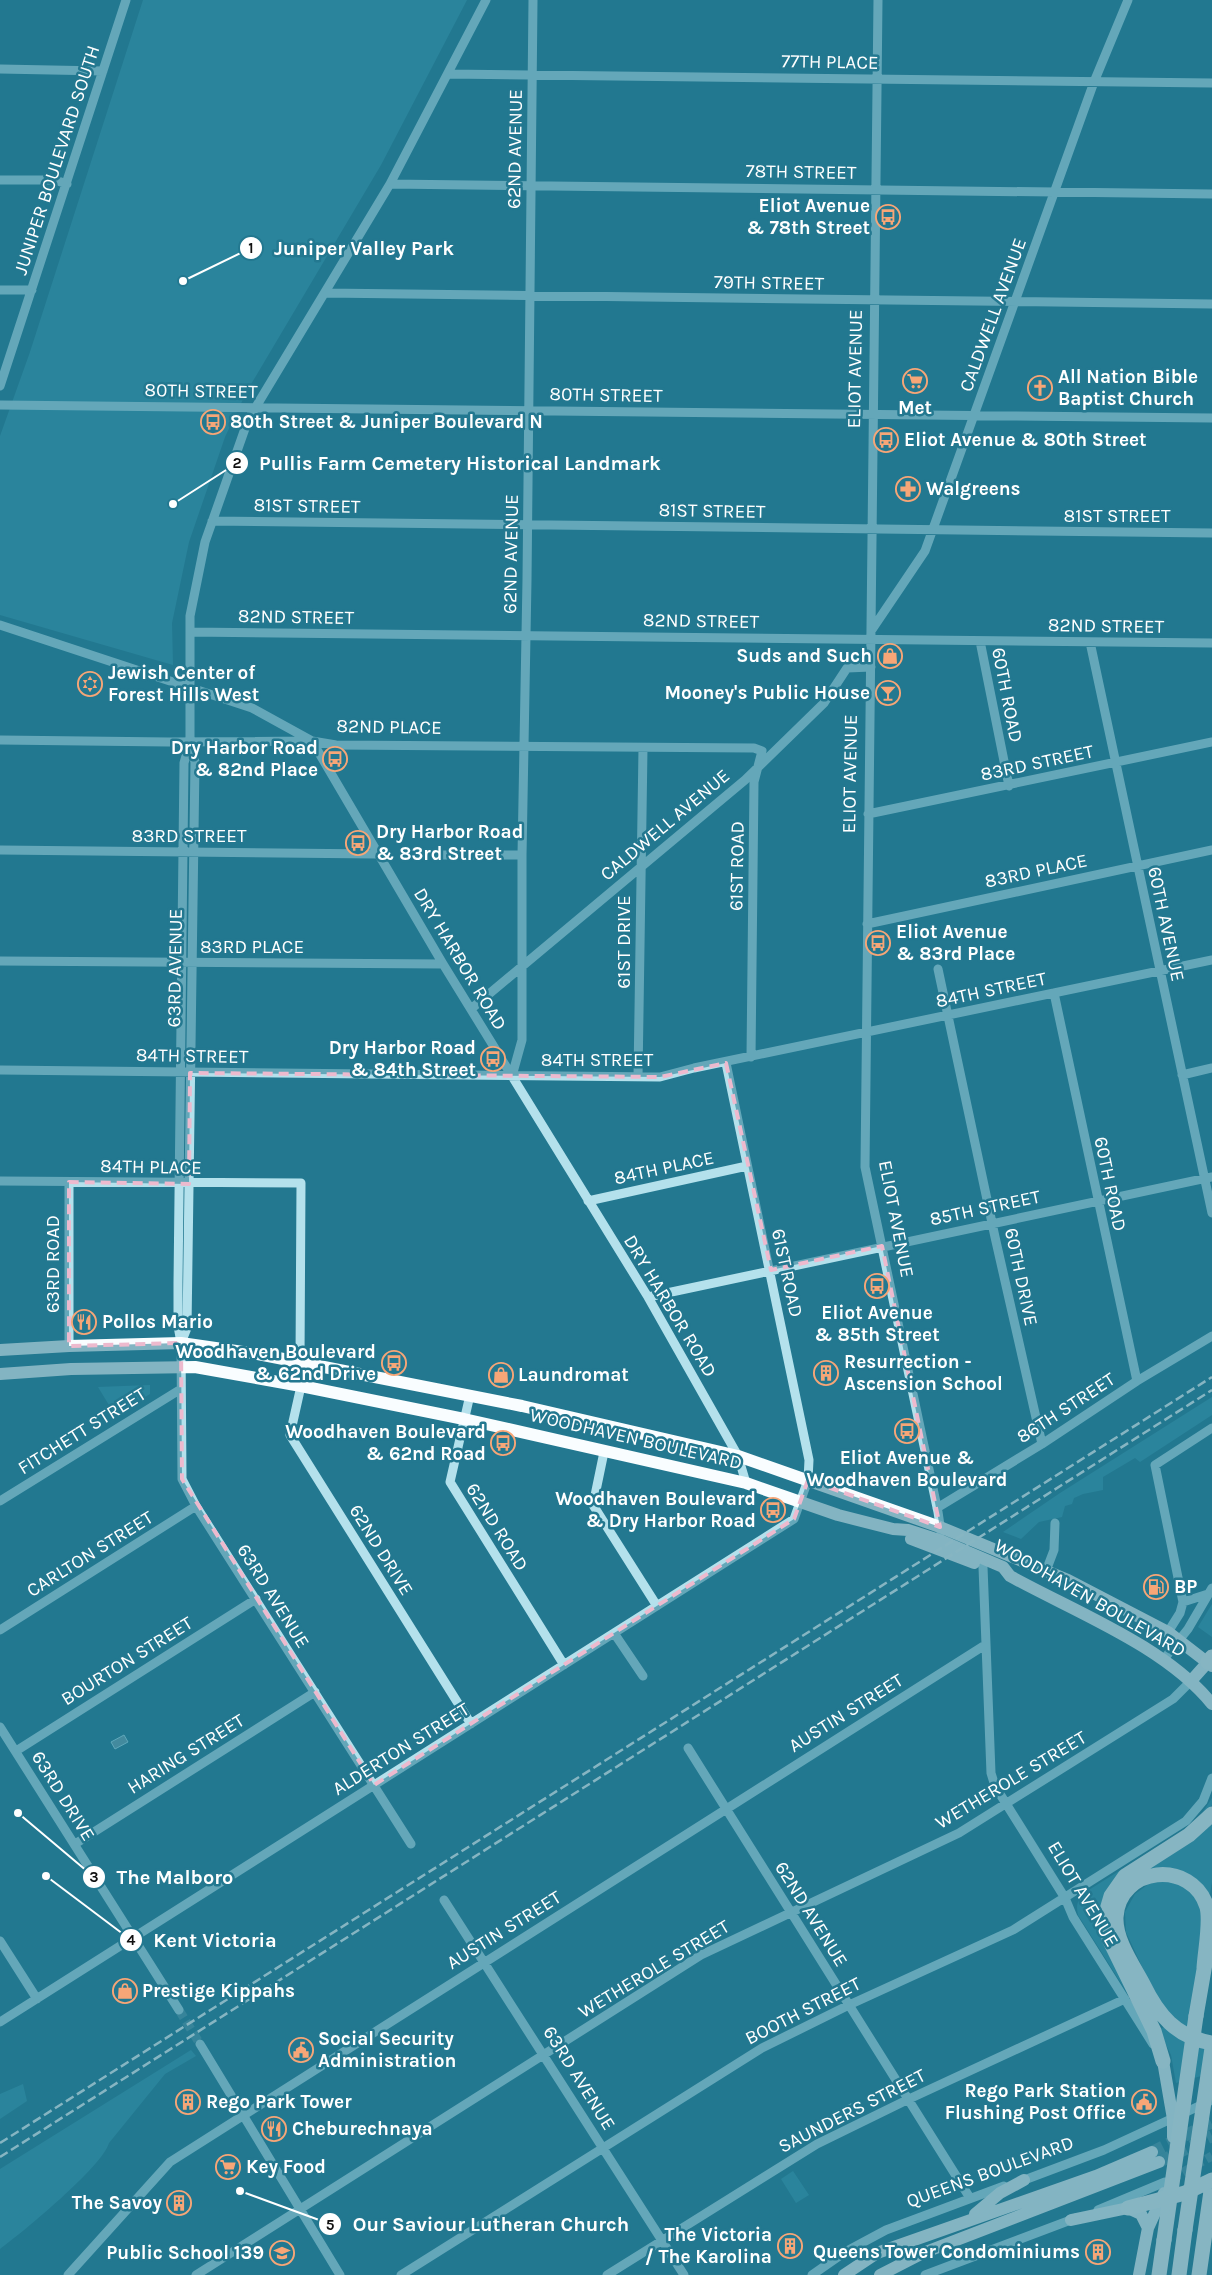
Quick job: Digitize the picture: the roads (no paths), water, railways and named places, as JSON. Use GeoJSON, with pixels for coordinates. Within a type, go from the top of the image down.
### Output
{"type":"FeatureCollection","features":[{"type":"Feature","properties":{"kind":"highway"},"geometry":{"type":"LineString","coordinates":[[1163,2061],[1154,2032],[1109,1940],[1106,1913],[1111,1896],[1125,1876],[1189,1835],[1212,1814]]}},
{"type":"Feature","properties":{"kind":"highway"},"geometry":{"type":"LineString","coordinates":[[1204,1968],[1208,1915],[1204,1901],[1195,1886],[1182,1878],[1167,1874],[1150,1875],[1134,1883],[1120,1902],[1116,1925],[1147,1994],[1163,2018],[1176,2029],[1190,2037],[1212,2043]]}},
{"type":"Feature","properties":{"kind":"highway"},"geometry":{"type":"LineString","coordinates":[[1158,2275],[1196,2016],[1212,1927]]}},
{"type":"Feature","properties":{"kind":"highway"},"geometry":{"type":"LineString","coordinates":[[1179,2275],[1212,2048]]}},
{"type":"Feature","properties":{"kind":"highway"},"geometry":{"type":"LineString","coordinates":[[1128,2208],[1185,2193],[1212,2182]]}},
{"type":"Feature","properties":{"kind":"highway"},"geometry":{"type":"LineString","coordinates":[[1199,2275],[1212,2182]]}},
{"type":"Feature","properties":{"kind":"main road","name":"WOODHAVEN BOULEVARD"},"geometry":{"type":"LineString","coordinates":[[0,1350],[181,1343],[300,1361],[470,1395],[738,1456],[804,1491],[838,1515],[893,1529],[908,1530],[942,1541],[1003,1567],[1010,1576],[1164,1659],[1191,1681],[1212,1704]]}},
{"type":"Feature","properties":{"kind":"main road","name":"WOODHAVEN BOULEVARD"},"geometry":{"type":"LineString","coordinates":[[0,1374],[71,1369],[195,1367],[464,1419],[746,1483],[804,1491],[940,1527],[1046,1571],[1092,1592],[1168,1632],[1211,1662]]}},
{"type":"Feature","properties":{"kind":"main road"},"geometry":{"type":"LineString","coordinates":[[893,1529],[905,1537],[1010,1576]]}},
{"type":"Feature","properties":{"kind":"main road"},"geometry":{"type":"LineString","coordinates":[[1191,1681],[1211,1662]]}},
{"type":"Feature","properties":{"kind":"main road","name":"ELIOT AVENUE"},"geometry":{"type":"LineString","coordinates":[[1139,2275],[1148,2228],[1161,2200],[1170,2170],[1173,2119],[1163,2061]]}},
{"type":"Feature","properties":{"kind":"main road","name":"QUEENS BOULEVARD"},"geometry":{"type":"LineString","coordinates":[[844,2275],[877,2253],[1096,2176],[1156,2157],[923,2253],[880,2275]]}},
{"type":"Feature","properties":{"kind":"main road"},"geometry":{"type":"LineString","coordinates":[[966,2221],[1000,2193],[1024,2180]]}},
{"type":"Feature","properties":{"kind":"main road"},"geometry":{"type":"LineString","coordinates":[[1071,2220],[1128,2208],[1141,2214],[1148,2228]]}},
{"type":"Feature","properties":{"kind":"street","name":"JUNIPER BOULEVARD SOUTH"},"geometry":{"type":"LineString","coordinates":[[0,386],[126,0]]}},
{"type":"Feature","properties":{"kind":"street","name":"63RD AVENUE"},"geometry":{"type":"LineString","coordinates":[[186,963],[194,852],[195,762],[190,742],[190,616],[205,542],[248,420],[257,408],[390,184],[486,0]]}},
{"type":"Feature","properties":{"kind":"street","name":"62ND AVENUE"},"geometry":{"type":"LineString","coordinates":[[512,1076],[522,1040],[522,856],[528,525],[533,0]]}},
{"type":"Feature","properties":{"kind":"street","name":"ELIOT AVENUE"},"geometry":{"type":"LineString","coordinates":[[878,0],[865,1166],[937,1508],[942,1541]]}},
{"type":"Feature","properties":{"kind":"street","name":"CALDWELL AVENUE"},"geometry":{"type":"LineString","coordinates":[[871,635],[925,551],[1094,82],[1128,0]]}},
{"type":"Feature","properties":{"kind":"street"},"geometry":{"type":"LineString","coordinates":[[0,69],[104,71]]}},
{"type":"Feature","properties":{"kind":"street","name":"77TH PLACE"},"geometry":{"type":"LineString","coordinates":[[448,74],[1212,83]]}},
{"type":"Feature","properties":{"kind":"street"},"geometry":{"type":"LineString","coordinates":[[0,180],[55,180],[67,184]]}},
{"type":"Feature","properties":{"kind":"street","name":"78TH STREET"},"geometry":{"type":"LineString","coordinates":[[390,184],[1212,194]]}},
{"type":"Feature","properties":{"kind":"street"},"geometry":{"type":"LineString","coordinates":[[0,290],[32,290]]}},
{"type":"Feature","properties":{"kind":"street","name":"79TH STREET"},"geometry":{"type":"LineString","coordinates":[[325,293],[1212,304]]}},
{"type":"Feature","properties":{"kind":"street","name":"80TH STREET"},"geometry":{"type":"LineString","coordinates":[[0,405],[1212,418]]}},
{"type":"Feature","properties":{"kind":"street","name":"81ST STREET"},"geometry":{"type":"LineString","coordinates":[[212,522],[1212,533]]}},
{"type":"Feature","properties":{"kind":"street"},"geometry":{"type":"LineString","coordinates":[[0,626],[190,686],[252,708],[312,741]]}},
{"type":"Feature","properties":{"kind":"street","name":"82ND STREET"},"geometry":{"type":"LineString","coordinates":[[190,632],[526,635],[871,635],[980,641],[1212,643]]}},
{"type":"Feature","properties":{"kind":"street","name":"60TH ROAD"},"geometry":{"type":"LineString","coordinates":[[980,641],[1009,786]]}},
{"type":"Feature","properties":{"kind":"street","name":"60TH AVENUE"},"geometry":{"type":"LineString","coordinates":[[1090,642],[1182,1075],[1208,1178],[1212,1213]]}},
{"type":"Feature","properties":{"kind":"street","name":"CALDWELL AVENUE"},"geometry":{"type":"LineString","coordinates":[[471,1009],[701,817],[758,766],[824,703],[847,668],[871,667]]}},
{"type":"Feature","properties":{"kind":"street","name":"82ND PLACE"},"geometry":{"type":"LineString","coordinates":[[0,740],[312,741],[336,745],[754,748],[762,751],[758,766]]}},
{"type":"Feature","properties":{"kind":"street","name":"DRY HARBOR ROAD"},"geometry":{"type":"LineString","coordinates":[[312,741],[443,964],[648,1297],[738,1456],[746,1483]]}},
{"type":"Feature","properties":{"kind":"street","name":"63RD AVENUE"},"geometry":{"type":"LineString","coordinates":[[190,742],[184,762],[183,852],[186,963],[184,1184],[186,1328],[181,1343],[180,1367],[182,1479],[196,1506],[411,1844]]}},
{"type":"Feature","properties":{"kind":"street","name":"83RD STREET"},"geometry":{"type":"LineString","coordinates":[[868,814],[1212,742]]}},
{"type":"Feature","properties":{"kind":"street","name":"61ST DRIVE"},"geometry":{"type":"LineString","coordinates":[[638,1077],[643,748]]}},
{"type":"Feature","properties":{"kind":"street","name":"61ST ROAD"},"geometry":{"type":"LineString","coordinates":[[751,1057],[754,782],[758,766]]}},
{"type":"Feature","properties":{"kind":"street","name":"83RD STREET"},"geometry":{"type":"LineString","coordinates":[[0,850],[377,854]]}},
{"type":"Feature","properties":{"kind":"street","name":"83RD PLACE"},"geometry":{"type":"LineString","coordinates":[[867,924],[1212,850]]}},
{"type":"Feature","properties":{"kind":"street"},"geometry":{"type":"LineString","coordinates":[[441,855],[522,856]]}},
{"type":"Feature","properties":{"kind":"street","name":"84TH STREET"},"geometry":{"type":"LineString","coordinates":[[0,1070],[660,1077],[694,1068],[726,1063],[1212,960]]}},
{"type":"Feature","properties":{"kind":"street","name":"83RD PLACE"},"geometry":{"type":"LineString","coordinates":[[0,961],[443,964]]}},
{"type":"Feature","properties":{"kind":"street","name":"60TH DRIVE"},"geometry":{"type":"LineString","coordinates":[[938,969],[1042,1444]]}},
{"type":"Feature","properties":{"kind":"street","name":"60TH ROAD"},"geometry":{"type":"LineString","coordinates":[[1054,993],[1137,1381]]}},
{"type":"Feature","properties":{"kind":"street","name":"61ST ROAD"},"geometry":{"type":"LineString","coordinates":[[726,1063],[771,1270],[809,1460],[804,1491]]}},
{"type":"Feature","properties":{"kind":"street"},"geometry":{"type":"LineString","coordinates":[[1182,1075],[1212,1068]]}},
{"type":"Feature","properties":{"kind":"street","name":"84TH PLACE"},"geometry":{"type":"LineString","coordinates":[[588,1201],[747,1166]]}},
{"type":"Feature","properties":{"kind":"street","name":"85TH STREET"},"geometry":{"type":"LineString","coordinates":[[648,1297],[993,1222],[1208,1178]]}},
{"type":"Feature","properties":{"kind":"street","name":"84TH PLACE"},"geometry":{"type":"LineString","coordinates":[[0,1181],[184,1184],[301,1183],[300,1361]]}},
{"type":"Feature","properties":{"kind":"street","name":"63RD ROAD"},"geometry":{"type":"LineString","coordinates":[[68,1346],[69,1182]]}},
{"type":"Feature","properties":{"kind":"street","name":"86TH STREET"},"geometry":{"type":"LineString","coordinates":[[937,1508],[1042,1444],[1137,1381],[1212,1336]]}},
{"type":"Feature","properties":{"kind":"street","name":"62ND DRIVE"},"geometry":{"type":"LineString","coordinates":[[301,1386],[290,1435],[471,1724]]}},
{"type":"Feature","properties":{"kind":"street","name":"FITCHETT STREET"},"geometry":{"type":"LineString","coordinates":[[0,1501],[181,1388]]}},
{"type":"Feature","properties":{"kind":"street","name":"62ND ROAD"},"geometry":{"type":"LineString","coordinates":[[470,1395],[450,1482],[564,1665]]}},
{"type":"Feature","properties":{"kind":"street"},"geometry":{"type":"LineString","coordinates":[[1168,1632],[1180,1613],[1183,1602],[1155,1465],[1212,1428]]}},
{"type":"Feature","properties":{"kind":"street"},"geometry":{"type":"LineString","coordinates":[[604,1452],[593,1505],[656,1606]]}},
{"type":"Feature","properties":{"kind":"street","name":"ALDERTON STREET"},"geometry":{"type":"LineString","coordinates":[[0,2022],[794,1519],[804,1491]]}},
{"type":"Feature","properties":{"kind":"street","name":"CARLTON STREET"},"geometry":{"type":"LineString","coordinates":[[0,1630],[196,1506]]}},
{"type":"Feature","properties":{"kind":"street"},"geometry":{"type":"LineString","coordinates":[[1046,1571],[1054,1550],[1055,1523]]}},
{"type":"Feature","properties":{"kind":"street","name":"ELIOT AVENUE"},"geometry":{"type":"LineString","coordinates":[[983,1567],[992,1773],[995,1786],[1065,1898],[1073,1917],[1163,2061]]}},
{"type":"Feature","properties":{"kind":"street"},"geometry":{"type":"LineString","coordinates":[[1183,1602],[1210,1591]]}},
{"type":"Feature","properties":{"kind":"street"},"geometry":{"type":"LineString","coordinates":[[1164,1659],[1179,1640],[1210,1591]]}},
{"type":"Feature","properties":{"kind":"street","name":"BOURTON STREET"},"geometry":{"type":"LineString","coordinates":[[16,1751],[256,1599]]}},
{"type":"Feature","properties":{"kind":"street"},"geometry":{"type":"LineString","coordinates":[[614,1633],[643,1676]]}},
{"type":"Feature","properties":{"kind":"street","name":"AUSTIN STREET"},"geometry":{"type":"LineString","coordinates":[[68,2275],[170,2162],[985,1645]]}},
{"type":"Feature","properties":{"kind":"street","name":"WETHEROLE STREET"},"geometry":{"type":"LineString","coordinates":[[196,2275],[701,1955],[790,1911],[959,1834],[1173,1699],[1191,1681]]}},
{"type":"Feature","properties":{"kind":"street","name":"HARING STREET"},"geometry":{"type":"LineString","coordinates":[[75,1844],[314,1692]]}},
{"type":"Feature","properties":{"kind":"street","name":"63RD DRIVE"},"geometry":{"type":"LineString","coordinates":[[0,1726],[179,2010]]}},
{"type":"Feature","properties":{"kind":"street","name":"62ND AVENUE"},"geometry":{"type":"LineString","coordinates":[[688,1748],[970,2198]]}},
{"type":"Feature","properties":{"kind":"street","name":"BOOTH STREET"},"geometry":{"type":"LineString","coordinates":[[401,2275],[762,2048],[849,2005],[1013,1930],[1186,1821],[1203,1801],[1212,1778]]}},
{"type":"Feature","properties":{"kind":"street","name":"63RD AVENUE"},"geometry":{"type":"LineString","coordinates":[[444,1900],[485,1961],[684,2275]]}},
{"type":"Feature","properties":{"kind":"street"},"geometry":{"type":"LineString","coordinates":[[0,1941],[37,1999]]}},
{"type":"Feature","properties":{"kind":"street","name":"SAUNDERS STREET"},"geometry":{"type":"LineString","coordinates":[[607,2275],[817,2144],[909,2099],[1125,1999]]}},
{"type":"Feature","properties":{"kind":"street"},"geometry":{"type":"LineString","coordinates":[[200,2044],[340,2275]]}},
{"type":"Feature","properties":{"kind":"street","name":"QUEENS BOULEVARD"},"geometry":{"type":"LineString","coordinates":[[812,2275],[845,2252],[886,2230],[970,2198],[1078,2161],[1212,2100]]}},
{"type":"Feature","properties":{"kind":"street"},"geometry":{"type":"LineString","coordinates":[[930,2274],[1165,2182]]}},
{"type":"Feature","properties":{"kind":"tunnel"},"geometry":{"type":"LineString","coordinates":[[179,2010],[200,2044]]}},
{"type":"Feature","properties":{"kind":"tunnel"},"geometry":{"type":"LineString","coordinates":[[1152,2152],[1212,2122]]}},
{"type":"Feature","properties":{"kind":"tunnel"},"geometry":{"type":"LineString","coordinates":[[1159,2162],[1212,2136]]}},
{"type":"Feature","properties":{"kind":"tunnel"},"geometry":{"type":"LineString","coordinates":[[1171,2179],[1212,2156]]}},
{"type":"Feature","properties":{"kind":"railway"},"geometry":{"type":"LineString","coordinates":[[0,2143],[1212,1377]]}},
{"type":"Feature","properties":{"kind":"railway"},"geometry":{"type":"LineString","coordinates":[[0,2157],[1212,1390]]}},
{"type":"Feature","properties":{"kind":"place","name":"Eliot Avenue & 78th Street"},"geometry":{"type":"Point","coordinates":[888,217]}},
{"type":"Feature","properties":{"kind":"place","name":"Juniper Valley Park"},"geometry":{"type":"Point","coordinates":[183,281]}},
{"type":"Feature","properties":{"kind":"place","name":"Met"},"geometry":{"type":"Point","coordinates":[915,381]}},
{"type":"Feature","properties":{"kind":"place","name":"All Nation Bible Baptist Church"},"geometry":{"type":"Point","coordinates":[1040,388]}},
{"type":"Feature","properties":{"kind":"place","name":"80th Street & Juniper Boulevard N"},"geometry":{"type":"Point","coordinates":[213,422]}},
{"type":"Feature","properties":{"kind":"place","name":"Eliot Avenue & 80th Street"},"geometry":{"type":"Point","coordinates":[886,440]}},
{"type":"Feature","properties":{"kind":"place","name":"Walgreens"},"geometry":{"type":"Point","coordinates":[908,489]}},
{"type":"Feature","properties":{"kind":"place","name":"Pullis Farm Cemetery Historical Landmark"},"geometry":{"type":"Point","coordinates":[173,504]}},
{"type":"Feature","properties":{"kind":"place","name":"Suds and Such"},"geometry":{"type":"Point","coordinates":[890,656]}},
{"type":"Feature","properties":{"kind":"place","name":"Jewish Center of Forest Hills West"},"geometry":{"type":"Point","coordinates":[90,684]}},
{"type":"Feature","properties":{"kind":"place","name":"Mooney's Public House"},"geometry":{"type":"Point","coordinates":[888,693]}},
{"type":"Feature","properties":{"kind":"place","name":"Dry Harbor Road & 82nd Place"},"geometry":{"type":"Point","coordinates":[335,759]}},
{"type":"Feature","properties":{"kind":"place","name":"Dry Harbor Road & 83rd Street"},"geometry":{"type":"Point","coordinates":[358,843]}},
{"type":"Feature","properties":{"kind":"place","name":"Eliot Avenue & 83rd Place"},"geometry":{"type":"Point","coordinates":[878,943]}},
{"type":"Feature","properties":{"kind":"place","name":"Dry Harbor Road & 84th Street"},"geometry":{"type":"Point","coordinates":[493,1059]}},
{"type":"Feature","properties":{"kind":"place","name":"Eliot Avenue & 85th Street"},"geometry":{"type":"Point","coordinates":[877,1286]}},
{"type":"Feature","properties":{"kind":"place","name":"Pollos Mario"},"geometry":{"type":"Point","coordinates":[84,1322]}},
{"type":"Feature","properties":{"kind":"place","name":"Woodhaven Boulevard & 62nd Drive"},"geometry":{"type":"Point","coordinates":[394,1363]}},
{"type":"Feature","properties":{"kind":"place","name":"Resurrection - Ascension School"},"geometry":{"type":"Point","coordinates":[826,1373]}},
{"type":"Feature","properties":{"kind":"place","name":"Laundromat"},"geometry":{"type":"Point","coordinates":[501,1375]}},
{"type":"Feature","properties":{"kind":"place","name":"Eliot Avenue & Woodhaven Boulevard"},"geometry":{"type":"Point","coordinates":[907,1431]}},
{"type":"Feature","properties":{"kind":"place","name":"Woodhaven Boulevard & 62nd Road"},"geometry":{"type":"Point","coordinates":[503,1443]}},
{"type":"Feature","properties":{"kind":"place","name":"Woodhaven Boulevard & Dry Harbor Road"},"geometry":{"type":"Point","coordinates":[773,1510]}},
{"type":"Feature","properties":{"kind":"place","name":"BP"},"geometry":{"type":"Point","coordinates":[1156,1587]}},
{"type":"Feature","properties":{"kind":"place","name":"The Malboro"},"geometry":{"type":"Point","coordinates":[18,1813]}},
{"type":"Feature","properties":{"kind":"place","name":"Kent Victoria"},"geometry":{"type":"Point","coordinates":[46,1876]}},
{"type":"Feature","properties":{"kind":"place","name":"Prestige Kippahs"},"geometry":{"type":"Point","coordinates":[125,1991]}},
{"type":"Feature","properties":{"kind":"place","name":"Social Security Administration"},"geometry":{"type":"Point","coordinates":[301,2050]}},
{"type":"Feature","properties":{"kind":"place","name":"Rego Park Tower"},"geometry":{"type":"Point","coordinates":[188,2102]}},
{"type":"Feature","properties":{"kind":"place","name":"Rego Park Station Flushing Post Office"},"geometry":{"type":"Point","coordinates":[1144,2102]}},
{"type":"Feature","properties":{"kind":"place","name":"Cheburechnaya"},"geometry":{"type":"Point","coordinates":[274,2129]}},
{"type":"Feature","properties":{"kind":"place","name":"Key Food"},"geometry":{"type":"Point","coordinates":[228,2167]}},
{"type":"Feature","properties":{"kind":"place","name":"Our Saviour Lutheran Church"},"geometry":{"type":"Point","coordinates":[240,2191]}},
{"type":"Feature","properties":{"kind":"place","name":"The Savoy"},"geometry":{"type":"Point","coordinates":[179,2203]}},
{"type":"Feature","properties":{"kind":"place","name":"The Victoria / The Karolina"},"geometry":{"type":"Point","coordinates":[790,2246]}},
{"type":"Feature","properties":{"kind":"place","name":"Queens Tower Condominiums"},"geometry":{"type":"Point","coordinates":[1098,2252]}},
{"type":"Feature","properties":{"kind":"place","name":"Public School 139"},"geometry":{"type":"Point","coordinates":[282,2253]}}]}
